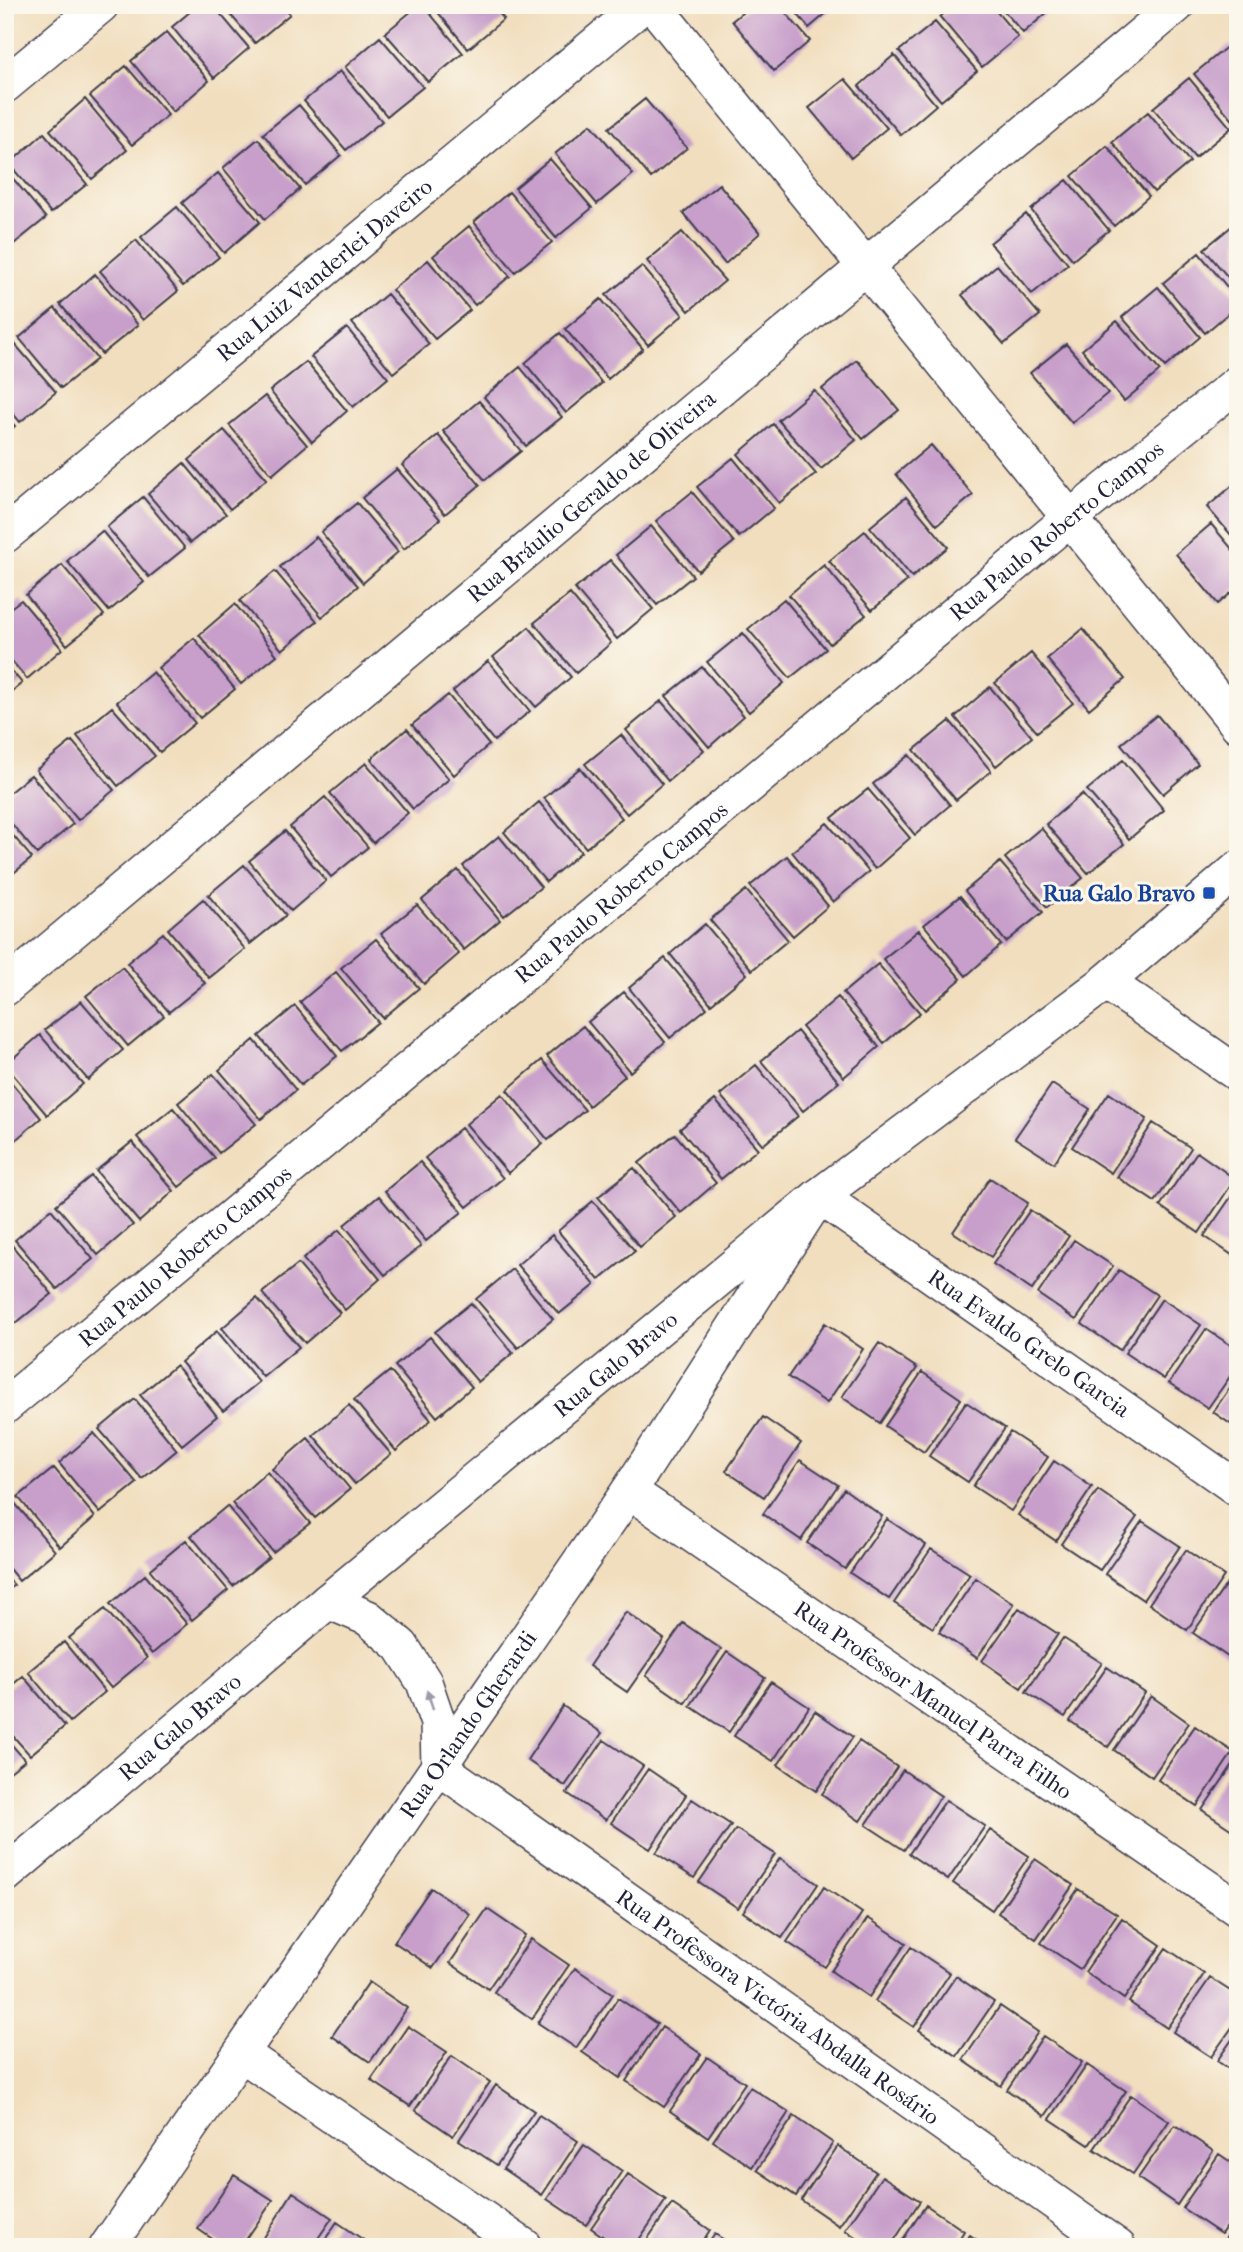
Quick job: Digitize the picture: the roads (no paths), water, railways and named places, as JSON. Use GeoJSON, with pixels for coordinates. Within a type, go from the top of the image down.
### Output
{"type":"FeatureCollection","features":[{"type":"Feature","properties":{"kind":"street"},"geometry":{"type":"LineString","coordinates":[[5,85],[101,5]]}},
{"type":"Feature","properties":{"kind":"street","name":"Rua Luiz Vanderlei Daveiro"},"geometry":{"type":"LineString","coordinates":[[5,536],[643,5]]}},
{"type":"Feature","properties":{"kind":"street"},"geometry":{"type":"LineString","coordinates":[[653,5],[1238,725]]}},
{"type":"Feature","properties":{"kind":"street","name":"Rua Bráulio Geraldo de Oliveira"},"geometry":{"type":"LineString","coordinates":[[5,988],[1177,5]]}},
{"type":"Feature","properties":{"kind":"street","name":"Rua Paulo Roberto Campos"},"geometry":{"type":"LineString","coordinates":[[5,1406],[1070,518],[1238,383]]}},
{"type":"Feature","properties":{"kind":"street","name":"Rua Galo Bravo"},"geometry":{"type":"LineString","coordinates":[[5,1875],[328,1601],[819,1196],[1106,982],[1238,869]]}},
{"type":"Feature","properties":{"kind":"street"},"geometry":{"type":"LineString","coordinates":[[1106,982],[1238,1074]]}},
{"type":"Feature","properties":{"kind":"street","name":"Rua Evaldo Grelo Garcia"},"geometry":{"type":"LineString","coordinates":[[819,1196],[1238,1489]]}},
{"type":"Feature","properties":{"kind":"street","name":"Rua Orlando Gherardi"},"geometry":{"type":"LineString","coordinates":[[107,2247],[629,1491],[819,1196]]}},
{"type":"Feature","properties":{"kind":"street","name":"Rua Professor Manuel Parra Filho"},"geometry":{"type":"LineString","coordinates":[[629,1491],[1238,1909]]}},
{"type":"Feature","properties":{"kind":"street"},"geometry":{"type":"LineString","coordinates":[[328,1601],[368,1618],[401,1646],[425,1682],[438,1723],[439,1767]]}},
{"type":"Feature","properties":{"kind":"street","name":"Rua Professora Victória Abdalla Rosário"},"geometry":{"type":"LineString","coordinates":[[439,1767],[1118,2247]]}},
{"type":"Feature","properties":{"kind":"street"},"geometry":{"type":"LineString","coordinates":[[242,2054],[525,2247]]}},
{"type":"Feature","properties":{"kind":"place","name":"Rua Galo Bravo"},"geometry":{"type":"Point","coordinates":[1209,893]}}]}
